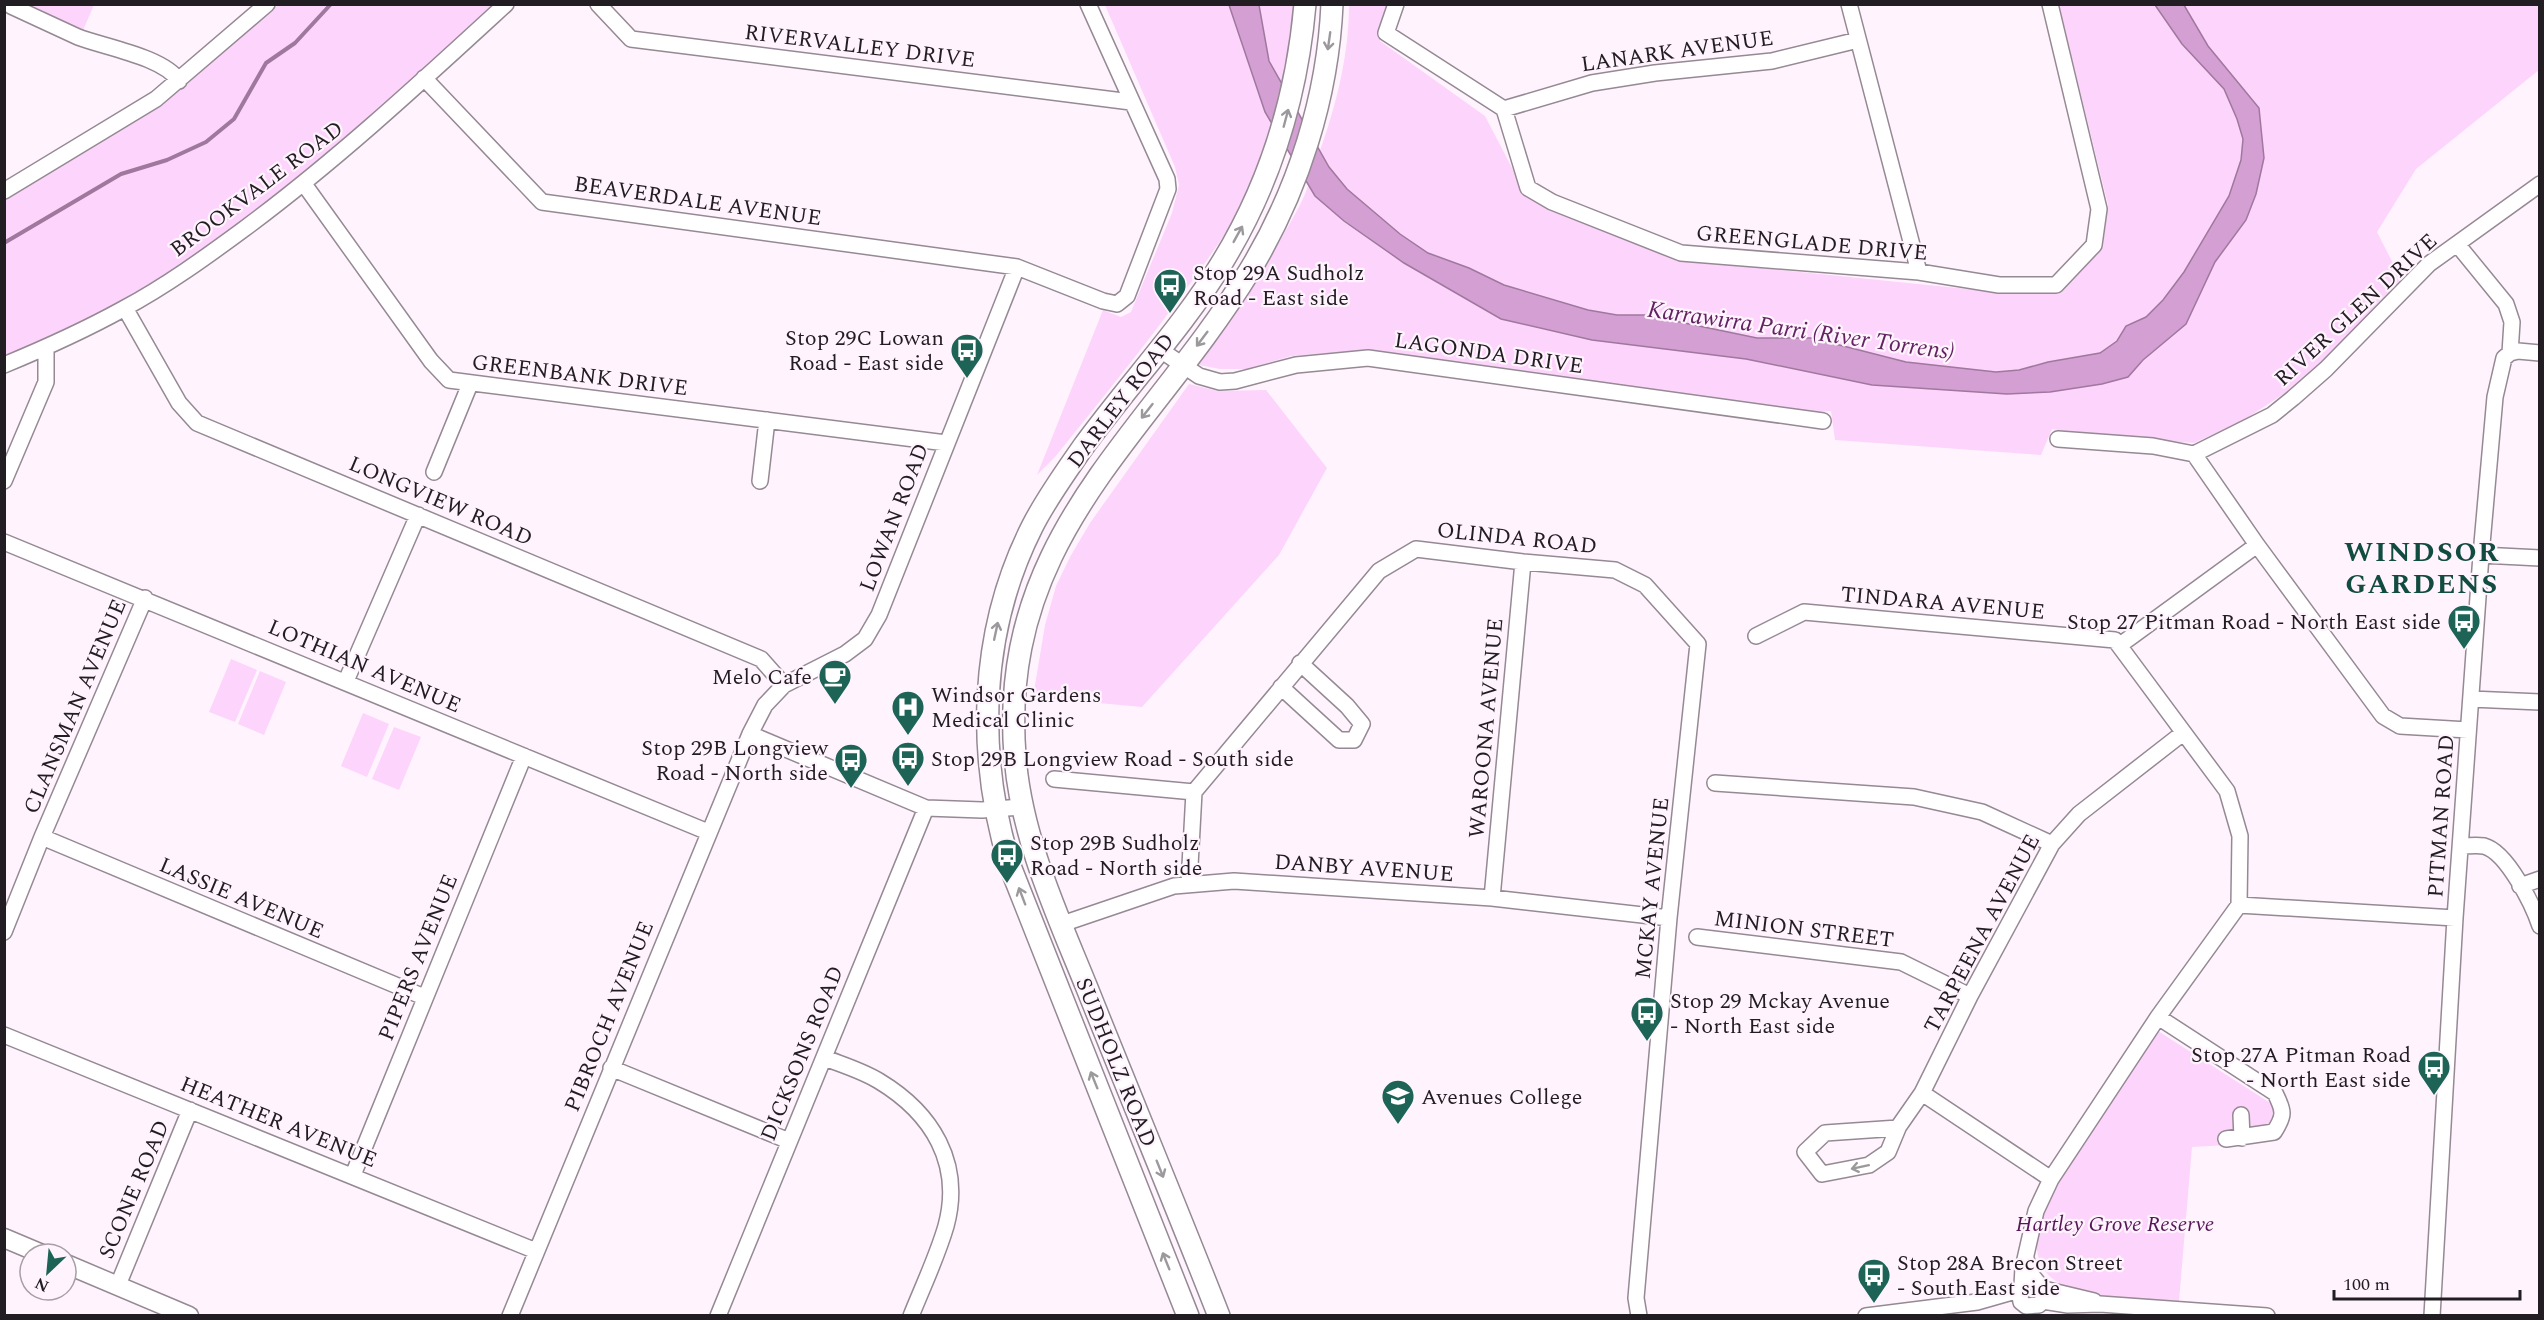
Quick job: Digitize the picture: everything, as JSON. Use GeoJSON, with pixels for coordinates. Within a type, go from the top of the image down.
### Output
{"type":"FeatureCollection","features":[{"type":"Feature","properties":{"kind":"main road","name":"DARLEY ROAD"},"geometry":{"type":"LineString","coordinates":[[995,809],[988,760],[988,689],[994,643],[1012,575],[1030,532],[1048,499],[1084,446],[1159,349],[1222,262],[1245,222],[1267,174],[1285,120],[1300,47],[1305,4]]}},
{"type":"Feature","properties":{"kind":"main road","name":"DARLEY ROAD"},"geometry":{"type":"LineString","coordinates":[[1022,807],[1015,756],[1014,691],[1020,648],[1034,597],[1054,548],[1081,502],[1222,313],[1248,273],[1287,196],[1302,160],[1324,77],[1332,4]]}},
{"type":"Feature","properties":{"kind":"main road","name":"SUDHOLZ ROAD"},"geometry":{"type":"LineString","coordinates":[[1022,807],[1037,857],[1062,924],[1219,1316]]}},
{"type":"Feature","properties":{"kind":"main road","name":"SUDHOLZ ROAD"},"geometry":{"type":"LineString","coordinates":[[995,809],[1010,866],[1188,1316]]}},
{"type":"Feature","properties":{"kind":"main road"},"geometry":{"type":"LineString","coordinates":[[1034,927],[1062,924]]}},
{"type":"Feature","properties":{"kind":"main road"},"geometry":{"type":"LineString","coordinates":[[1146,1212],[1174,1203]]}},
{"type":"Feature","properties":{"kind":"street"},"geometry":{"type":"LineString","coordinates":[[4,191],[129,118],[179,81],[267,4]]}},
{"type":"Feature","properties":{"kind":"street","name":"BROOKVALE ROAD"},"geometry":{"type":"LineString","coordinates":[[4,365],[46,348],[125,308],[204,259],[304,184],[364,134],[506,4]]}},
{"type":"Feature","properties":{"kind":"street","name":"RIVERVALLEY DRIVE"},"geometry":{"type":"LineString","coordinates":[[598,4],[631,39],[1131,102]]}},
{"type":"Feature","properties":{"kind":"street"},"geometry":{"type":"LineString","coordinates":[[1088,4],[1131,102]]}},
{"type":"Feature","properties":{"kind":"street"},"geometry":{"type":"LineString","coordinates":[[1396,4],[1386,33],[1504,109]]}},
{"type":"Feature","properties":{"kind":"street"},"geometry":{"type":"LineString","coordinates":[[1849,4],[1919,272]]}},
{"type":"Feature","properties":{"kind":"street","name":"GREENGLADE DRIVE"},"geometry":{"type":"LineString","coordinates":[[1504,109],[1528,188],[1552,202],[1681,253],[1919,272],[1999,285],[2056,285],[2094,245],[2099,209],[2050,4]]}},
{"type":"Feature","properties":{"kind":"street"},"geometry":{"type":"LineString","coordinates":[[9,8],[80,37],[156,63],[176,76],[179,81]]}},
{"type":"Feature","properties":{"kind":"street","name":"LANARK AVENUE"},"geometry":{"type":"LineString","coordinates":[[1504,109],[1592,82],[1772,61],[1858,40]]}},
{"type":"Feature","properties":{"kind":"street","name":"BEAVERDALE AVENUE"},"geometry":{"type":"LineString","coordinates":[[424,78],[542,202],[1017,267],[1103,302],[1117,304],[1127,296],[1168,189],[1167,178],[1131,102]]}},
{"type":"Feature","properties":{"kind":"street","name":"GREENBANK DRIVE"},"geometry":{"type":"LineString","coordinates":[[304,184],[431,361],[449,380],[946,443]]}},
{"type":"Feature","properties":{"kind":"street","name":"RIVER GLEN DRIVE"},"geometry":{"type":"LineString","coordinates":[[2194,454],[2272,415],[2294,398],[2326,369],[2429,264],[2540,184]]}},
{"type":"Feature","properties":{"kind":"street","name":"PITMAN ROAD"},"geometry":{"type":"LineString","coordinates":[[2432,1316],[2455,918],[2481,555],[2495,397],[2502,364],[2510,353],[2512,322],[2506,304],[2457,244]]}},
{"type":"Feature","properties":{"kind":"street","name":"LOWAN ROAD"},"geometry":{"type":"LineString","coordinates":[[750,734],[765,705],[784,685],[845,654],[866,639],[879,615],[1017,267]]}},
{"type":"Feature","properties":{"kind":"street","name":"LONGVIEW ROAD"},"geometry":{"type":"LineString","coordinates":[[125,308],[179,403],[197,423],[761,659],[784,685]]}},
{"type":"Feature","properties":{"kind":"street"},"geometry":{"type":"LineString","coordinates":[[4,481],[46,382],[46,348]]}},
{"type":"Feature","properties":{"kind":"street","name":"LAGONDA DRIVE"},"geometry":{"type":"LineString","coordinates":[[1159,349],[1209,380],[1235,381],[1296,365],[1368,358],[1824,421]]}},
{"type":"Feature","properties":{"kind":"street"},"geometry":{"type":"LineString","coordinates":[[2510,353],[2525,350],[2540,353]]}},
{"type":"Feature","properties":{"kind":"street"},"geometry":{"type":"LineString","coordinates":[[434,472],[470,384]]}},
{"type":"Feature","properties":{"kind":"street"},"geometry":{"type":"LineString","coordinates":[[759,481],[767,420]]}},
{"type":"Feature","properties":{"kind":"street"},"geometry":{"type":"LineString","coordinates":[[2058,439],[2153,446],[2194,454],[2257,546],[2383,716],[2400,726],[2469,730]]}},
{"type":"Feature","properties":{"kind":"street"},"geometry":{"type":"LineString","coordinates":[[346,681],[418,515]]}},
{"type":"Feature","properties":{"kind":"street","name":"LOTHIAN AVENUE"},"geometry":{"type":"LineString","coordinates":[[4,542],[145,598],[708,832]]}},
{"type":"Feature","properties":{"kind":"street"},"geometry":{"type":"LineString","coordinates":[[2031,1291],[2026,1258],[2037,1211],[2051,1179],[2158,1017],[2239,905],[2240,836],[2233,808],[2219,778],[2183,733],[2120,645],[2257,546]]}},
{"type":"Feature","properties":{"kind":"street","name":"OLINDA ROAD"},"geometry":{"type":"LineString","coordinates":[[1194,792],[1379,571],[1416,549],[1522,562],[1615,570],[1645,585],[1698,644]]}},
{"type":"Feature","properties":{"kind":"street"},"geometry":{"type":"LineString","coordinates":[[2481,555],[2540,558]]}},
{"type":"Feature","properties":{"kind":"street","name":"WAROONA AVENUE"},"geometry":{"type":"LineString","coordinates":[[1492,898],[1522,562]]}},
{"type":"Feature","properties":{"kind":"street","name":"CLANSMAN AVENUE"},"geometry":{"type":"LineString","coordinates":[[4,932],[42,837],[145,598]]}},
{"type":"Feature","properties":{"kind":"street","name":"TINDARA AVENUE"},"geometry":{"type":"LineString","coordinates":[[1756,636],[1804,612],[2115,640],[2120,645]]}},
{"type":"Feature","properties":{"kind":"street","name":"MCKAY AVENUE"},"geometry":{"type":"LineString","coordinates":[[1639,1316],[1636,1298],[1669,918],[1698,644]]}},
{"type":"Feature","properties":{"kind":"street"},"geometry":{"type":"LineString","coordinates":[[1281,687],[1339,740],[1354,740],[1362,724],[1347,706],[1300,663]]}},
{"type":"Feature","properties":{"kind":"street"},"geometry":{"type":"LineString","coordinates":[[2471,699],[2540,702]]}},
{"type":"Feature","properties":{"kind":"street","name":"TARPEENA AVENUE"},"geometry":{"type":"LineString","coordinates":[[1898,1128],[1824,1133],[1805,1152],[1822,1174],[1869,1166],[1888,1152],[1898,1128],[1922,1093],[1970,996],[2052,844],[2079,814],[2183,733]]}},
{"type":"Feature","properties":{"kind":"street"},"geometry":{"type":"LineString","coordinates":[[750,734],[926,808],[1022,807]]}},
{"type":"Feature","properties":{"kind":"street","name":"PIBROCH AVENUE"},"geometry":{"type":"LineString","coordinates":[[510,1316],[750,734]]}},
{"type":"Feature","properties":{"kind":"street","name":"PIPERS AVENUE"},"geometry":{"type":"LineString","coordinates":[[353,1175],[524,756]]}},
{"type":"Feature","properties":{"kind":"street"},"geometry":{"type":"LineString","coordinates":[[1054,779],[1194,792],[1189,884]]}},
{"type":"Feature","properties":{"kind":"street"},"geometry":{"type":"LineString","coordinates":[[1715,783],[1914,797],[1982,812],[2052,844]]}},
{"type":"Feature","properties":{"kind":"street","name":"DICKSONS ROAD"},"geometry":{"type":"LineString","coordinates":[[718,1316],[926,808]]}},
{"type":"Feature","properties":{"kind":"street","name":"LASSIE AVENUE"},"geometry":{"type":"LineString","coordinates":[[42,837],[424,997]]}},
{"type":"Feature","properties":{"kind":"street"},"geometry":{"type":"LineString","coordinates":[[2461,846],[2485,846],[2505,863],[2529,897],[2540,926]]}},
{"type":"Feature","properties":{"kind":"street"},"geometry":{"type":"LineString","coordinates":[[2520,886],[2540,879]]}},
{"type":"Feature","properties":{"kind":"street","name":"DANBY AVENUE"},"geometry":{"type":"LineString","coordinates":[[1062,924],[1152,892],[1189,884],[1234,881],[1492,898],[1669,918]]}},
{"type":"Feature","properties":{"kind":"street"},"geometry":{"type":"LineString","coordinates":[[2239,905],[2455,918]]}},
{"type":"Feature","properties":{"kind":"street","name":"MINION STREET"},"geometry":{"type":"LineString","coordinates":[[1697,937],[1901,962],[1970,996]]}},
{"type":"Feature","properties":{"kind":"street"},"geometry":{"type":"LineString","coordinates":[[2158,1017],[2276,1093],[2283,1118],[2274,1132],[2234,1138],[2241,1115]]}},
{"type":"Feature","properties":{"kind":"street","name":"HEATHER AVENUE"},"geometry":{"type":"LineString","coordinates":[[4,1035],[536,1251]]}},
{"type":"Feature","properties":{"kind":"street"},"geometry":{"type":"LineString","coordinates":[[825,1058],[878,1080],[910,1102],[934,1131],[948,1161],[951,1197],[946,1225],[911,1316]]}},
{"type":"Feature","properties":{"kind":"street"},"geometry":{"type":"LineString","coordinates":[[611,1068],[789,1141]]}},
{"type":"Feature","properties":{"kind":"street"},"geometry":{"type":"LineString","coordinates":[[1922,1093],[2051,1179]]}},
{"type":"Feature","properties":{"kind":"street","name":"SCONE ROAD"},"geometry":{"type":"LineString","coordinates":[[118,1285],[190,1110]]}},
{"type":"Feature","properties":{"kind":"street"},"geometry":{"type":"LineString","coordinates":[[4,1238],[18,1244]]}},
{"type":"Feature","properties":{"kind":"street"},"geometry":{"type":"LineString","coordinates":[[78,1269],[189,1316]]}},
{"type":"Feature","properties":{"kind":"street"},"geometry":{"type":"LineString","coordinates":[[1866,1316],[1977,1302],[2031,1291],[2079,1306],[2100,1304],[2165,1312],[2267,1316]]}},
{"type":"Feature","properties":{"kind":"green space"},"geometry":{"type":"Polygon","coordinates":[[[11,4],[94,5],[80,37],[11,4]]]}},
{"type":"Feature","properties":{"kind":"green space"},"geometry":{"type":"Polygon","coordinates":[[[278,5],[505,5],[204,259],[46,348],[5,363],[5,198],[162,103],[278,5]]]}},
{"type":"Feature","properties":{"kind":"green space"},"geometry":{"type":"Polygon","coordinates":[[[1105,5],[1295,5],[1289,59],[1277,112],[1260,163],[1232,223],[1139,352],[1055,457],[1037,475],[1103,310],[1121,317],[1131,312],[1172,213],[1179,185],[1175,167],[1105,5]]]}},
{"type":"Feature","properties":{"kind":"green space"},"geometry":{"type":"Polygon","coordinates":[[[1349,5],[1387,5],[1380,41],[1485,116],[1524,191],[1682,260],[1997,292],[2060,293],[2103,247],[2108,205],[2059,5],[2539,5],[2539,70],[2416,169],[2377,232],[2401,279],[2303,381],[2244,420],[2194,443],[2099,436],[2052,429],[2041,455],[1835,440],[1831,411],[1806,413],[1512,369],[1355,351],[1291,356],[1247,369],[1220,369],[1199,365],[1252,286],[1305,194],[1339,86],[1346,46],[1349,5]]]}},
{"type":"Feature","properties":{"kind":"green space"},"geometry":{"type":"Polygon","coordinates":[[[1189,384],[1218,391],[1266,390],[1327,468],[1279,555],[1142,707],[1033,697],[1045,625],[1056,586],[1070,557],[1090,523],[1189,384]]]}},
{"type":"Feature","properties":{"kind":"green space"},"geometry":{"type":"Polygon","coordinates":[[[231,659],[257,670],[235,722],[209,712],[231,659]]]}},
{"type":"Feature","properties":{"kind":"green space"},"geometry":{"type":"Polygon","coordinates":[[[260,671],[286,682],[264,735],[238,724],[260,671]]]}},
{"type":"Feature","properties":{"kind":"green space"},"geometry":{"type":"Polygon","coordinates":[[[363,713],[389,724],[367,777],[341,766],[363,713]]]}},
{"type":"Feature","properties":{"kind":"green space"},"geometry":{"type":"Polygon","coordinates":[[[394,727],[421,737],[399,790],[372,779],[394,727]]]}},
{"type":"Feature","properties":{"kind":"green space","name":"Hartley Grove Reserve"},"geometry":{"type":"Polygon","coordinates":[[[2158,1031],[2275,1106],[2270,1123],[2245,1144],[2192,1147],[2179,1301],[2118,1297],[2073,1289],[2051,1277],[2039,1259],[2037,1238],[2041,1215],[2052,1190],[2158,1031]]]}},
{"type":"Feature","properties":{"kind":"shaded area"},"geometry":{"type":"Polygon","coordinates":[[[1229,5],[1259,5],[1269,61],[1329,167],[1347,189],[1400,234],[1428,253],[1469,268],[1504,285],[1588,310],[1617,315],[1646,315],[1757,338],[1812,338],[1906,362],[1996,372],[2019,370],[2048,362],[2100,353],[2117,341],[2126,326],[2146,317],[2163,300],[2184,272],[2229,196],[2241,160],[2243,139],[2224,89],[2182,44],[2155,5],[2184,5],[2208,46],[2259,108],[2264,158],[2256,194],[2246,220],[2215,262],[2186,324],[2143,360],[2128,377],[2102,384],[2050,392],[2007,394],[1872,385],[1746,359],[1592,340],[1501,319],[1404,263],[1344,221],[1315,196],[1265,112],[1229,5]]]}},
{"type":"Feature","properties":{"kind":"waterway"},"geometry":{"type":"LineString","coordinates":[[4,243],[121,174],[167,160],[206,142],[234,119],[266,63],[295,43],[331,4]]}},
{"type":"Feature","properties":{"kind":"place","name":"Stop 29A Sudholz Road - East side"},"geometry":{"type":"Point","coordinates":[1170,314]}},
{"type":"Feature","properties":{"kind":"place","name":"Stop 29C Lowan Road - East side"},"geometry":{"type":"Point","coordinates":[967,379]}},
{"type":"Feature","properties":{"kind":"place","name":"Stop 27 Pitman Road - North East side"},"geometry":{"type":"Point","coordinates":[2464,650]}},
{"type":"Feature","properties":{"kind":"place","name":"Melo Cafe"},"geometry":{"type":"Point","coordinates":[835,705]}},
{"type":"Feature","properties":{"kind":"place","name":"Windsor Gardens Medical Clinic"},"geometry":{"type":"Point","coordinates":[908,736]}},
{"type":"Feature","properties":{"kind":"place","name":"Stop 29B Longview Road - South side"},"geometry":{"type":"Point","coordinates":[908,787]}},
{"type":"Feature","properties":{"kind":"place","name":"Stop 29B Longview Road - North side"},"geometry":{"type":"Point","coordinates":[851,789]}},
{"type":"Feature","properties":{"kind":"place","name":"Stop 29B Sudholz Road - North side"},"geometry":{"type":"Point","coordinates":[1007,884]}},
{"type":"Feature","properties":{"kind":"place","name":"Stop 29 Mckay Avenue - North East side"},"geometry":{"type":"Point","coordinates":[1647,1042]}},
{"type":"Feature","properties":{"kind":"place","name":"Stop 27A Pitman Road - North East side"},"geometry":{"type":"Point","coordinates":[2434,1096]}},
{"type":"Feature","properties":{"kind":"place","name":"Avenues College"},"geometry":{"type":"Point","coordinates":[1398,1125]}},
{"type":"Feature","properties":{"kind":"place","name":"Stop 28A Brecon Street - South East side"},"geometry":{"type":"Point","coordinates":[1874,1304]}},
{"type":"Feature","properties":{"kind":"district","name":"WINDSOR GARDENS"},"geometry":{"type":"Point","coordinates":[2422,567]}},
{"type":"Feature","properties":{"kind":"water label","name":"Karrawirra Parri (River Torrens)"},"geometry":{"type":"Point","coordinates":[1801,330]}}]}
